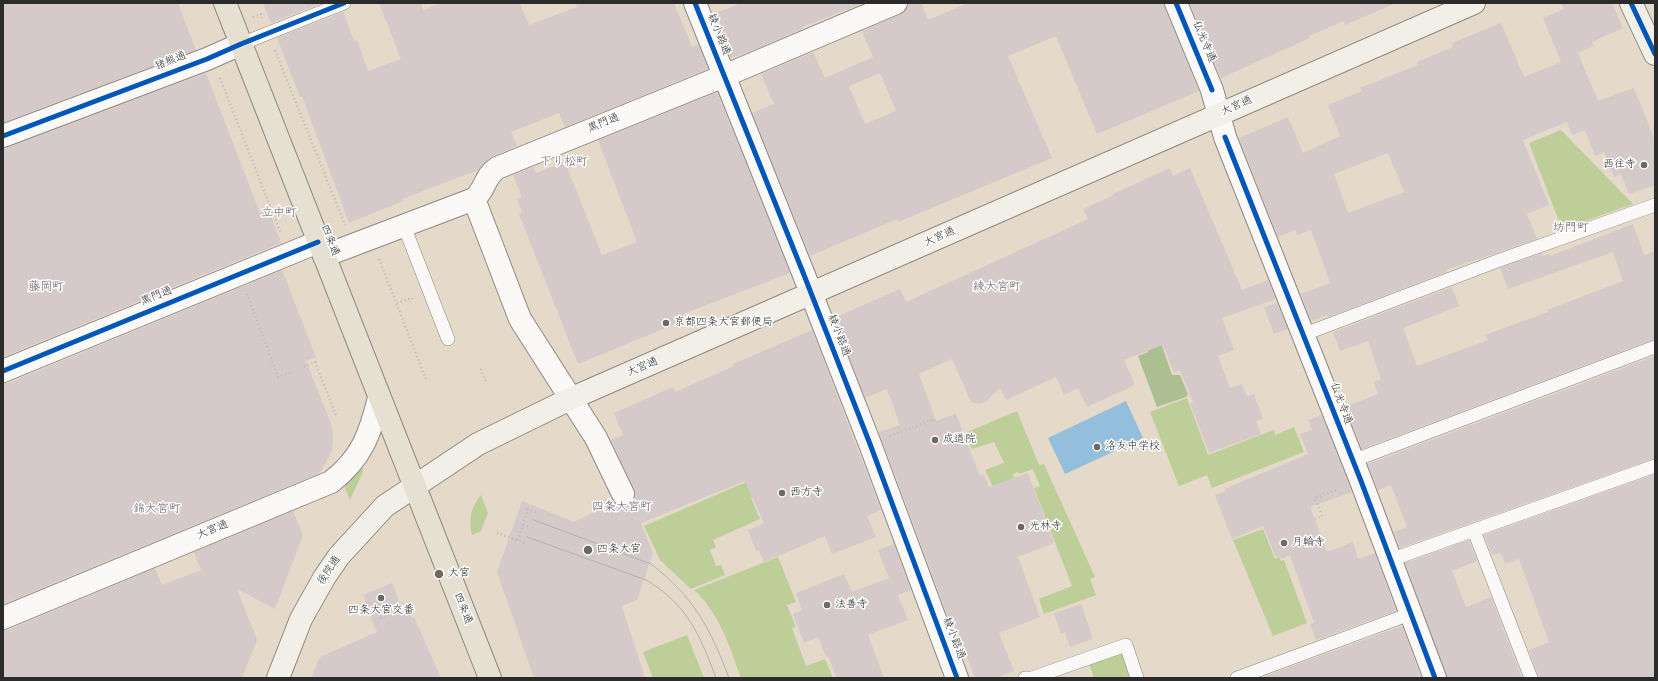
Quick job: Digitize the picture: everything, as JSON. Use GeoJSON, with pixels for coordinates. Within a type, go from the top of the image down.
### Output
{"type":"FeatureCollection","features":[{"type":"Feature","properties":{"kind":"main road","name":"四条通"},"geometry":{"type":"LineString","coordinates":[[225,3],[490,678]]}},
{"type":"Feature","properties":{"kind":"street","name":"綾小路通"},"geometry":{"type":"LineString","coordinates":[[695,3],[812,294],[870,444],[957,678]]}},
{"type":"Feature","properties":{"kind":"street","name":"黒門通"},"geometry":{"type":"LineString","coordinates":[[3,371],[321,249],[371,238],[474,199],[483,190],[490,173],[497,168],[724,76],[896,3]]}},
{"type":"Feature","properties":{"kind":"street","name":"仏光寺通"},"geometry":{"type":"LineString","coordinates":[[1176,3],[1212,90],[1225,137],[1435,678]]}},
{"type":"Feature","properties":{"kind":"street","name":"大宮通"},"geometry":{"type":"LineString","coordinates":[[414,487],[478,444],[570,399],[1474,3]]}},
{"type":"Feature","properties":{"kind":"street"},"geometry":{"type":"LineString","coordinates":[[1631,3],[1655,54]]}},
{"type":"Feature","properties":{"kind":"street","name":"猪熊通"},"geometry":{"type":"LineString","coordinates":[[3,136],[207,59],[241,44]]}},
{"type":"Feature","properties":{"kind":"street"},"geometry":{"type":"LineString","coordinates":[[474,199],[520,319],[596,438],[623,494]]}},
{"type":"Feature","properties":{"kind":"street","name":"大宮通"},"geometry":{"type":"LineString","coordinates":[[3,618],[331,482],[354,461],[365,444],[379,398]]}},
{"type":"Feature","properties":{"kind":"street","name":"後院通"},"geometry":{"type":"LineString","coordinates":[[278,678],[301,620],[324,578],[339,556],[385,506],[414,487]]}},
{"type":"Feature","properties":{"kind":"lane","name":"猪熊通"},"geometry":{"type":"LineString","coordinates":[[241,44],[344,3]]}},
{"type":"Feature","properties":{"kind":"lane"},"geometry":{"type":"LineString","coordinates":[[1302,335],[1500,260],[1655,205]]}},
{"type":"Feature","properties":{"kind":"lane"},"geometry":{"type":"LineString","coordinates":[[404,226],[448,339]]}},
{"type":"Feature","properties":{"kind":"lane"},"geometry":{"type":"LineString","coordinates":[[1352,461],[1655,347]]}},
{"type":"Feature","properties":{"kind":"lane"},"geometry":{"type":"LineString","coordinates":[[1390,560],[1655,466]]}},
{"type":"Feature","properties":{"kind":"lane"},"geometry":{"type":"LineString","coordinates":[[1474,531],[1531,678]]}},
{"type":"Feature","properties":{"kind":"lane"},"geometry":{"type":"LineString","coordinates":[[1237,678],[1410,614]]}},
{"type":"Feature","properties":{"kind":"lane"},"geometry":{"type":"LineString","coordinates":[[1025,678],[1032,678],[1126,645],[1138,678]]}},
{"type":"Feature","properties":{"kind":"path"},"geometry":{"type":"LineString","coordinates":[[275,50],[344,223]]}},
{"type":"Feature","properties":{"kind":"path"},"geometry":{"type":"LineString","coordinates":[[218,71],[283,238]]}},
{"type":"Feature","properties":{"kind":"path"},"geometry":{"type":"LineString","coordinates":[[371,238],[426,379]]}},
{"type":"Feature","properties":{"kind":"path"},"geometry":{"type":"LineString","coordinates":[[244,287],[278,377],[291,372]]}},
{"type":"Feature","properties":{"kind":"path"},"geometry":{"type":"LineString","coordinates":[[397,303],[412,298],[415,305]]}},
{"type":"Feature","properties":{"kind":"path"},"geometry":{"type":"LineString","coordinates":[[304,367],[315,362],[336,415]]}},
{"type":"Feature","properties":{"kind":"path"},"geometry":{"type":"LineString","coordinates":[[481,370],[486,382]]}},
{"type":"Feature","properties":{"kind":"path"},"geometry":{"type":"LineString","coordinates":[[888,437],[934,419],[935,422]]}},
{"type":"Feature","properties":{"kind":"path"},"geometry":{"type":"LineString","coordinates":[[1315,519],[1322,516],[1315,498],[1338,489]]}},
{"type":"Feature","properties":{"kind":"path"},"geometry":{"type":"LineString","coordinates":[[518,540],[528,509],[536,512]]}},
{"type":"Feature","properties":{"kind":"path"},"geometry":{"type":"LineString","coordinates":[[523,525],[530,527]]}},
{"type":"Feature","properties":{"kind":"path"},"geometry":{"type":"LineString","coordinates":[[497,533],[525,543]]}},
{"type":"Feature","properties":{"kind":"path"},"geometry":{"type":"LineString","coordinates":[[381,618],[407,608]]}},
{"type":"Feature","properties":{"kind":"green space"},"geometry":{"type":"Polygon","coordinates":[[[1561,130],[1633,204],[1562,229],[1529,143],[1561,130]]]}},
{"type":"Feature","properties":{"kind":"green space"},"geometry":{"type":"Polygon","coordinates":[[[1158,334],[1172,375],[1180,375],[1188,394],[1186,397],[1157,407],[1138,356],[1148,352],[1144,339],[1158,334]]]}},
{"type":"Feature","properties":{"kind":"green space"},"geometry":{"type":"Polygon","coordinates":[[[1187,398],[1208,455],[1274,430],[1275,435],[1294,427],[1304,452],[1212,488],[1207,475],[1179,486],[1150,412],[1187,398]]]}},
{"type":"Feature","properties":{"kind":"green space"},"geometry":{"type":"Polygon","coordinates":[[[1017,411],[1039,465],[1044,464],[1095,577],[1090,579],[1096,595],[1044,614],[1039,599],[1072,586],[1034,488],[1040,486],[1033,469],[1019,474],[1018,472],[1013,474],[1015,480],[993,487],[985,470],[1004,463],[994,442],[972,449],[965,433],[1017,411]]]}},
{"type":"Feature","properties":{"kind":"green space"},"geometry":{"type":"Polygon","coordinates":[[[361,467],[363,472],[350,500],[344,485],[361,467]]]}},
{"type":"Feature","properties":{"kind":"green space"},"geometry":{"type":"Polygon","coordinates":[[[751,480],[758,495],[751,498],[760,519],[713,540],[716,547],[710,550],[716,566],[721,565],[725,575],[691,589],[660,560],[644,526],[751,480]]]}},
{"type":"Feature","properties":{"kind":"green space"},"geometry":{"type":"Polygon","coordinates":[[[481,495],[488,513],[481,531],[472,535],[470,524],[471,514],[481,495]]]}},
{"type":"Feature","properties":{"kind":"green space"},"geometry":{"type":"Polygon","coordinates":[[[1263,529],[1275,559],[1279,557],[1281,561],[1284,560],[1307,623],[1273,636],[1233,540],[1263,529]]]}},
{"type":"Feature","properties":{"kind":"green space"},"geometry":{"type":"Polygon","coordinates":[[[778,557],[796,602],[787,605],[796,627],[792,628],[806,666],[825,659],[833,678],[741,678],[723,631],[711,609],[694,590],[778,557]]]}},
{"type":"Feature","properties":{"kind":"green space"},"geometry":{"type":"Polygon","coordinates":[[[687,635],[704,678],[653,678],[643,652],[687,635]]]}},
{"type":"Feature","properties":{"kind":"green space"},"geometry":{"type":"Polygon","coordinates":[[[1123,649],[1133,678],[1094,678],[1088,661],[1123,649]]]}},
{"type":"Feature","properties":{"kind":"water"},"geometry":{"type":"Polygon","coordinates":[[[1126,401],[1143,438],[1065,474],[1048,438],[1126,401]]]}},
{"type":"Feature","properties":{"kind":"building"},"geometry":{"type":"Polygon","coordinates":[[[3,3],[178,3],[196,50],[3,123],[3,3]]]}},
{"type":"Feature","properties":{"kind":"building"},"geometry":{"type":"Polygon","coordinates":[[[263,3],[322,3],[271,23],[263,3]]]}},
{"type":"Feature","properties":{"kind":"building"},"geometry":{"type":"Polygon","coordinates":[[[379,3],[421,3],[423,10],[441,3],[520,3],[529,25],[577,7],[575,3],[674,3],[692,47],[698,44],[708,69],[565,127],[559,113],[511,132],[517,146],[489,158],[478,170],[402,199],[403,201],[349,223],[302,96],[300,97],[277,38],[343,12],[354,41],[357,40],[368,71],[401,59],[379,3]]]}},
{"type":"Feature","properties":{"kind":"building"},"geometry":{"type":"Polygon","coordinates":[[[741,3],[864,3],[802,27],[803,29],[731,58],[721,35],[723,35],[723,31],[716,13],[741,3]]]}},
{"type":"Feature","properties":{"kind":"building"},"geometry":{"type":"Polygon","coordinates":[[[908,3],[921,3],[928,20],[968,3],[1164,3],[1199,91],[1097,134],[1056,36],[1008,56],[1052,158],[898,222],[897,219],[810,256],[752,113],[774,104],[761,74],[813,52],[825,78],[873,57],[862,31],[901,14],[906,10],[908,3]],[[880,73],[849,86],[865,124],[896,111],[880,73]]]}},
{"type":"Feature","properties":{"kind":"building"},"geometry":{"type":"Polygon","coordinates":[[[1190,3],[1396,3],[1345,25],[1344,21],[1309,36],[1310,38],[1221,78],[1190,3]]]}},
{"type":"Feature","properties":{"kind":"building"},"geometry":{"type":"Polygon","coordinates":[[[1561,3],[1612,3],[1623,28],[1592,42],[1594,46],[1578,53],[1598,101],[1634,88],[1655,141],[1655,185],[1629,194],[1621,174],[1614,177],[1604,152],[1595,156],[1585,130],[1572,135],[1567,122],[1523,140],[1549,205],[1527,214],[1537,239],[1446,270],[1447,272],[1328,317],[1327,315],[1311,321],[1301,294],[1330,283],[1311,230],[1297,235],[1295,230],[1278,237],[1239,138],[1288,117],[1303,153],[1340,136],[1328,105],[1362,91],[1360,88],[1418,65],[1417,62],[1453,47],[1452,43],[1501,23],[1524,77],[1561,62],[1543,18],[1564,9],[1561,3]],[[1388,153],[1334,174],[1348,213],[1404,192],[1388,153]]]}},
{"type":"Feature","properties":{"kind":"building"},"geometry":{"type":"Polygon","coordinates":[[[206,73],[260,213],[269,210],[281,243],[3,357],[3,148],[206,73]]]}},
{"type":"Feature","properties":{"kind":"building"},"geometry":{"type":"Polygon","coordinates":[[[717,92],[790,273],[683,314],[685,320],[578,364],[519,214],[522,213],[517,199],[522,197],[513,175],[533,167],[536,173],[565,162],[602,255],[637,242],[598,140],[717,92]]]}},
{"type":"Feature","properties":{"kind":"building"},"geometry":{"type":"Polygon","coordinates":[[[1170,168],[1173,176],[1190,168],[1242,290],[1268,280],[1276,299],[1222,318],[1234,350],[1218,356],[1230,388],[1242,384],[1247,396],[1254,394],[1263,419],[1256,421],[1261,434],[1209,453],[1190,403],[1193,402],[1180,370],[1174,373],[1163,345],[1124,360],[1135,385],[1087,407],[1078,388],[1064,395],[1056,377],[1006,400],[1000,388],[985,402],[979,404],[971,402],[952,359],[919,374],[936,421],[956,414],[980,476],[984,474],[989,487],[1028,473],[1054,543],[1018,557],[1040,617],[999,633],[1014,671],[996,678],[975,678],[958,631],[954,633],[879,432],[900,425],[887,389],[865,398],[834,318],[900,289],[906,302],[1088,219],[1083,209],[1170,168]]]}},
{"type":"Feature","properties":{"kind":"building"},"geometry":{"type":"Polygon","coordinates":[[[1633,224],[1644,255],[1655,251],[1655,339],[1362,449],[1345,407],[1378,394],[1374,382],[1381,379],[1368,341],[1340,351],[1333,332],[1452,287],[1459,306],[1403,328],[1417,366],[1488,340],[1485,335],[1548,312],[1547,310],[1623,281],[1613,252],[1508,289],[1500,268],[1542,253],[1543,256],[1549,254],[1550,256],[1633,224]]]}},
{"type":"Feature","properties":{"kind":"building"},"geometry":{"type":"Polygon","coordinates":[[[282,270],[316,357],[306,361],[332,426],[332,451],[318,474],[3,604],[3,383],[8,383],[282,270]]]}},
{"type":"Feature","properties":{"kind":"building"},"geometry":{"type":"Polygon","coordinates":[[[1277,303],[1288,329],[1274,334],[1264,307],[1277,303]]]}},
{"type":"Feature","properties":{"kind":"building"},"geometry":{"type":"Polygon","coordinates":[[[812,330],[881,510],[867,516],[876,537],[832,554],[825,536],[764,562],[759,550],[756,551],[748,530],[764,523],[745,481],[641,523],[653,553],[637,600],[622,606],[645,678],[534,678],[497,572],[522,501],[574,522],[614,502],[622,506],[629,505],[634,501],[635,495],[634,489],[611,440],[623,435],[614,413],[673,387],[675,392],[734,366],[733,364],[812,330]]]}},
{"type":"Feature","properties":{"kind":"building"},"geometry":{"type":"Polygon","coordinates":[[[1655,356],[1655,458],[1400,548],[1394,532],[1407,527],[1391,485],[1378,490],[1368,464],[1655,356]]]}},
{"type":"Feature","properties":{"kind":"building"},"geometry":{"type":"Polygon","coordinates":[[[1322,415],[1352,492],[1310,507],[1327,552],[1353,542],[1358,559],[1375,553],[1396,611],[1316,640],[1310,624],[1314,623],[1290,555],[1281,559],[1280,556],[1276,557],[1263,526],[1232,539],[1215,495],[1226,491],[1224,489],[1308,454],[1300,434],[1312,430],[1308,420],[1322,415]]]}},
{"type":"Feature","properties":{"kind":"building"},"geometry":{"type":"Polygon","coordinates":[[[1655,474],[1655,678],[1539,678],[1529,650],[1549,642],[1519,559],[1505,564],[1501,553],[1492,555],[1484,535],[1655,474]]]}},
{"type":"Feature","properties":{"kind":"building"},"geometry":{"type":"Polygon","coordinates":[[[293,511],[303,535],[275,609],[237,589],[257,640],[242,678],[3,678],[3,630],[8,630],[155,568],[162,585],[201,570],[194,552],[293,511]]]}},
{"type":"Feature","properties":{"kind":"building"},"geometry":{"type":"Polygon","coordinates":[[[1469,540],[1477,561],[1452,571],[1466,607],[1491,597],[1522,678],[1447,678],[1405,563],[1469,540]]]}},
{"type":"Feature","properties":{"kind":"building"},"geometry":{"type":"Polygon","coordinates":[[[894,544],[911,590],[898,595],[908,620],[868,635],[884,678],[837,678],[818,637],[804,643],[793,614],[802,610],[796,593],[844,574],[852,592],[889,578],[878,550],[894,544]]]}},
{"type":"Feature","properties":{"kind":"building"},"geometry":{"type":"Polygon","coordinates":[[[392,583],[400,604],[404,602],[412,618],[414,617],[441,678],[311,678],[320,657],[377,632],[370,617],[372,617],[363,595],[392,583]]]}},
{"type":"Feature","properties":{"kind":"building"},"geometry":{"type":"Polygon","coordinates":[[[1081,604],[1093,639],[1070,647],[1065,632],[1061,634],[1054,613],[1081,604]]]}},
{"type":"Feature","properties":{"kind":"building"},"geometry":{"type":"Polygon","coordinates":[[[1402,626],[1421,677],[1262,678],[1262,677],[1402,626]]]}},
{"type":"Feature","properties":{"kind":"tram line"},"geometry":{"type":"LineString","coordinates":[[534,520],[651,564],[666,576],[690,601],[699,615],[715,644],[729,678]]}},
{"type":"Feature","properties":{"kind":"tram line"},"geometry":{"type":"LineString","coordinates":[[527,537],[646,580],[660,589],[682,610],[698,634],[716,678]]}},
{"type":"Feature","properties":{"kind":"cycle path"},"geometry":{"type":"LineString","coordinates":[[3,136],[207,59],[344,3]]}},
{"type":"Feature","properties":{"kind":"cycle path"},"geometry":{"type":"LineString","coordinates":[[695,3],[870,444],[957,678]]}},
{"type":"Feature","properties":{"kind":"cycle path"},"geometry":{"type":"LineString","coordinates":[[1176,3],[1212,90]]}},
{"type":"Feature","properties":{"kind":"cycle path"},"geometry":{"type":"LineString","coordinates":[[1631,3],[1655,54]]}},
{"type":"Feature","properties":{"kind":"cycle path"},"geometry":{"type":"LineString","coordinates":[[1225,137],[1361,481],[1435,678]]}},
{"type":"Feature","properties":{"kind":"cycle path"},"geometry":{"type":"LineString","coordinates":[[3,371],[318,242]]}},
{"type":"Feature","properties":{"kind":"place","name":"西往寺"},"geometry":{"type":"Point","coordinates":[1644,165]}},
{"type":"Feature","properties":{"kind":"place","name":"京都四条大宮郵便局"},"geometry":{"type":"Point","coordinates":[666,323]}},
{"type":"Feature","properties":{"kind":"place","name":"成道院"},"geometry":{"type":"Point","coordinates":[935,440]}},
{"type":"Feature","properties":{"kind":"place","name":"洛友中学校"},"geometry":{"type":"Point","coordinates":[1097,447]}},
{"type":"Feature","properties":{"kind":"place","name":"西方寺"},"geometry":{"type":"Point","coordinates":[782,493]}},
{"type":"Feature","properties":{"kind":"place","name":"光林寺"},"geometry":{"type":"Point","coordinates":[1021,527]}},
{"type":"Feature","properties":{"kind":"place","name":"月輪寺"},"geometry":{"type":"Point","coordinates":[1284,543]}},
{"type":"Feature","properties":{"kind":"place","name":"四条大宮"},"geometry":{"type":"Point","coordinates":[588,550]}},
{"type":"Feature","properties":{"kind":"place","name":"大宮"},"geometry":{"type":"Point","coordinates":[439,574]}},
{"type":"Feature","properties":{"kind":"place","name":"四条大宮交番"},"geometry":{"type":"Point","coordinates":[381,598]}},
{"type":"Feature","properties":{"kind":"place","name":"法善寺"},"geometry":{"type":"Point","coordinates":[827,605]}},
{"type":"Feature","properties":{"kind":"district","name":"下り松町"},"geometry":{"type":"Point","coordinates":[564,163]}},
{"type":"Feature","properties":{"kind":"district","name":"立中町"},"geometry":{"type":"Point","coordinates":[279,214]}},
{"type":"Feature","properties":{"kind":"district","name":"坊門町"},"geometry":{"type":"Point","coordinates":[1571,229]}},
{"type":"Feature","properties":{"kind":"district","name":"藤岡町"},"geometry":{"type":"Point","coordinates":[46,288]}},
{"type":"Feature","properties":{"kind":"district","name":"綾大宮町"},"geometry":{"type":"Point","coordinates":[997,288]}},
{"type":"Feature","properties":{"kind":"district","name":"四条大宮町"},"geometry":{"type":"Point","coordinates":[622,508]}},
{"type":"Feature","properties":{"kind":"district","name":"錦大宮町"},"geometry":{"type":"Point","coordinates":[157,510]}}]}
